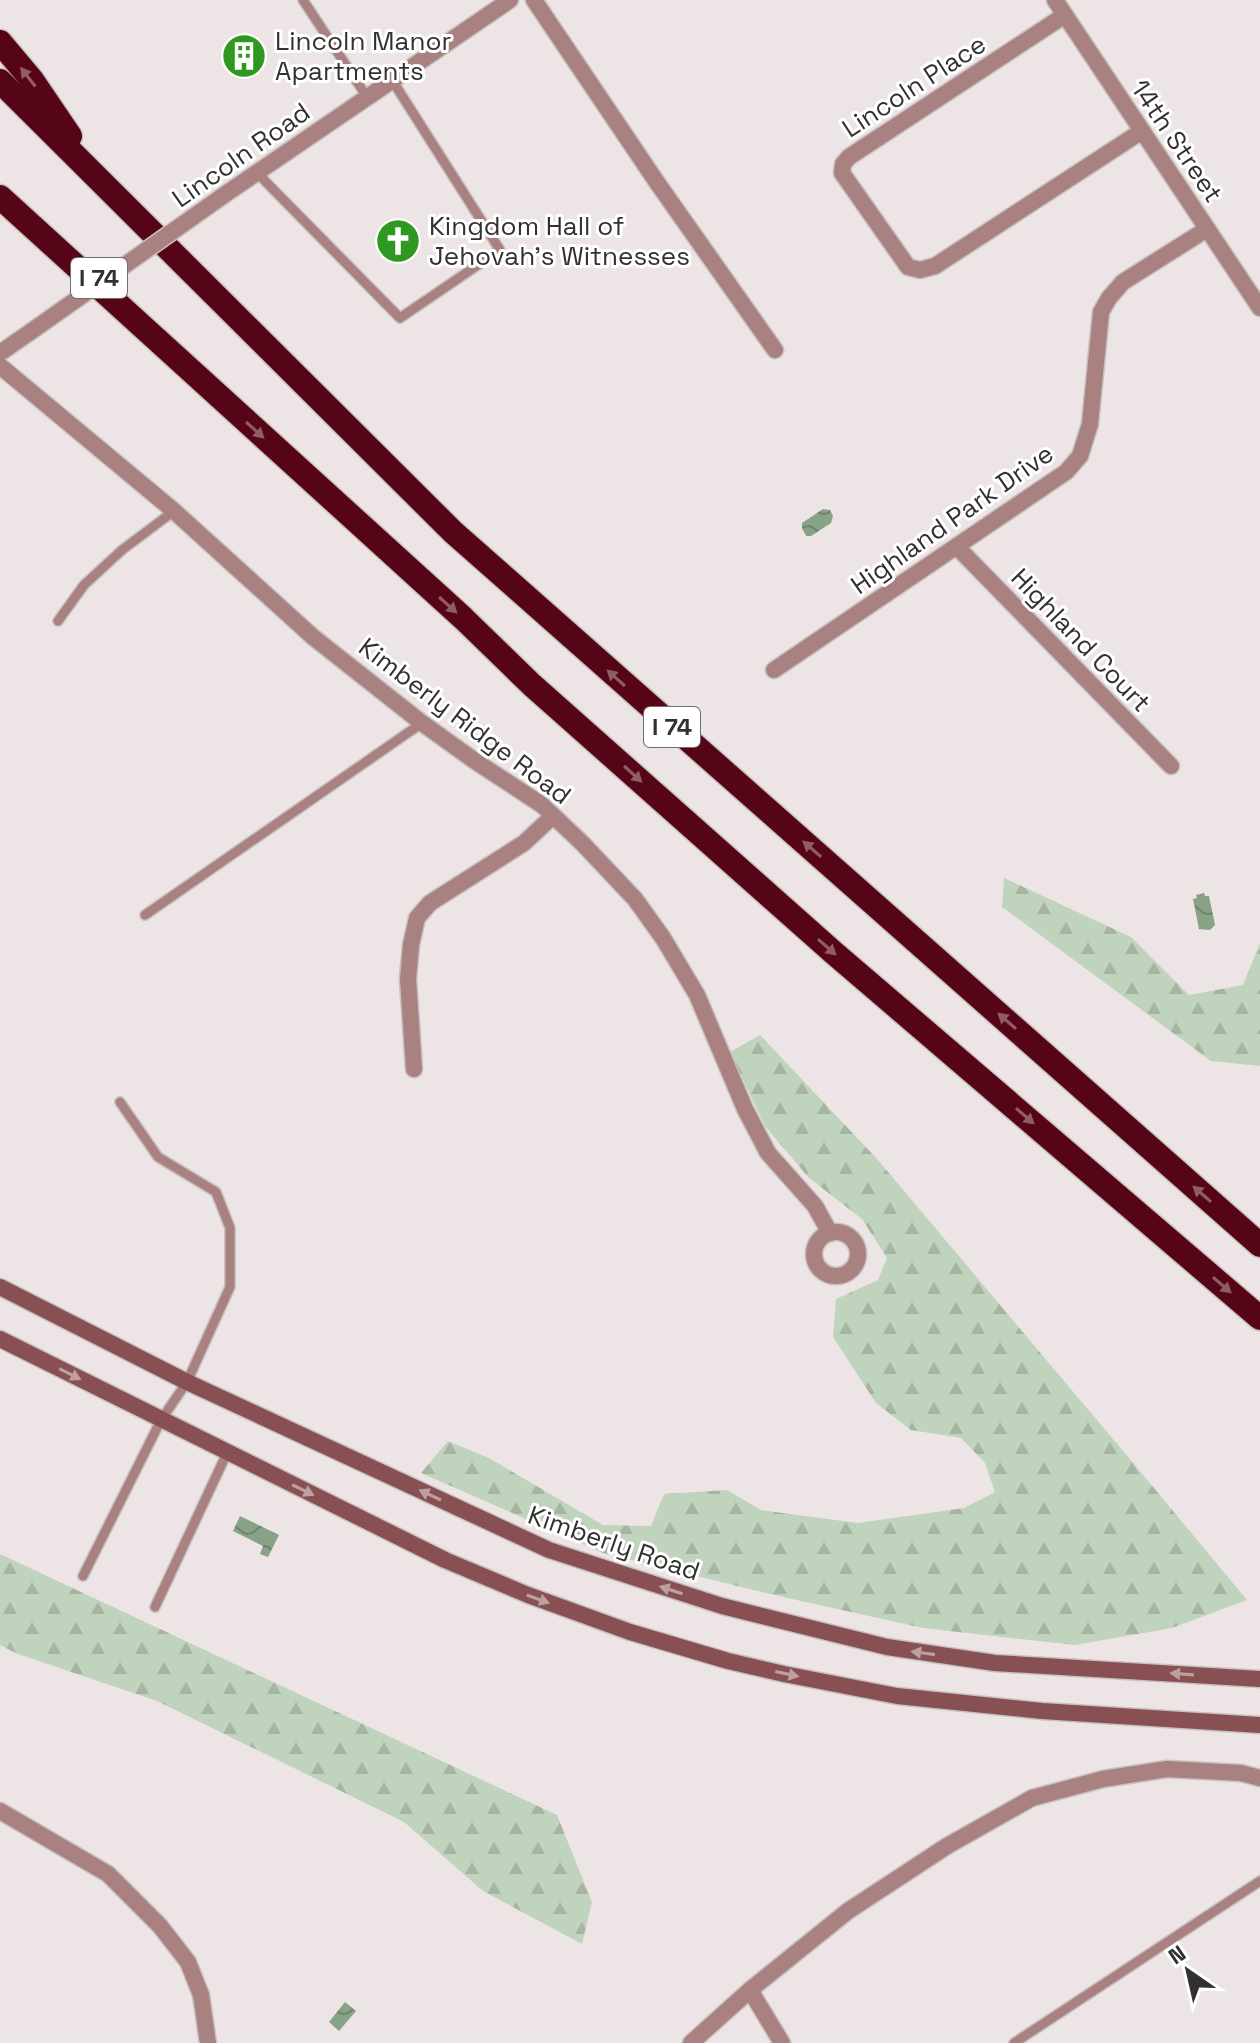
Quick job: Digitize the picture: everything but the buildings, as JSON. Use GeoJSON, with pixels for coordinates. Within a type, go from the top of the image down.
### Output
{"type":"FeatureCollection","features":[{"type":"Feature","properties":{"kind":"highway"},"geometry":{"type":"LineString","coordinates":[[0,42],[32,80],[105,187]]}},
{"type":"Feature","properties":{"kind":"highway","name":"I 74"},"geometry":{"type":"LineString","coordinates":[[0,81],[453,532],[1260,1245]]}},
{"type":"Feature","properties":{"kind":"highway","name":"I 74"},"geometry":{"type":"LineString","coordinates":[[0,178],[197,378],[463,618],[532,685],[823,943],[1260,1318]]}},
{"type":"Feature","properties":{"kind":"highway"},"geometry":{"type":"LineString","coordinates":[[0,197],[197,378]]}},
{"type":"Feature","properties":{"kind":"main road","name":"Kimberly Road"},"geometry":{"type":"LineString","coordinates":[[0,1287],[187,1382],[549,1550],[722,1606],[887,1647],[995,1663],[1260,1679]]}},
{"type":"Feature","properties":{"kind":"main road"},"geometry":{"type":"LineString","coordinates":[[0,1339],[445,1560],[528,1595],[630,1632],[728,1661],[897,1696],[1042,1711],[1260,1725]]}},
{"type":"Feature","properties":{"kind":"street","name":"Lincoln Road"},"geometry":{"type":"LineString","coordinates":[[0,353],[510,0]]}},
{"type":"Feature","properties":{"kind":"street"},"geometry":{"type":"LineString","coordinates":[[534,0],[775,350]]}},
{"type":"Feature","properties":{"kind":"street","name":"14th Street"},"geometry":{"type":"LineString","coordinates":[[1055,0],[1260,308]]}},
{"type":"Feature","properties":{"kind":"street","name":"Lincoln Place"},"geometry":{"type":"LineString","coordinates":[[1065,15],[849,157],[843,164],[842,173],[908,267],[920,270],[935,266],[1142,131]]}},
{"type":"Feature","properties":{"kind":"street","name":"Highland Park Drive"},"geometry":{"type":"LineString","coordinates":[[774,670],[1066,472],[1080,456],[1090,424],[1101,312],[1109,298],[1123,282],[1207,229]]}},
{"type":"Feature","properties":{"kind":"street","name":"Kimberly Ridge Road"},"geometry":{"type":"LineString","coordinates":[[0,366],[174,511],[313,637],[422,723],[542,805],[583,844],[635,899],[663,938],[697,995],[745,1109],[768,1153],[815,1206],[830,1233]]}},
{"type":"Feature","properties":{"kind":"street","name":"Highland Court"},"geometry":{"type":"LineString","coordinates":[[957,547],[1171,766]]}},
{"type":"Feature","properties":{"kind":"street"},"geometry":{"type":"LineString","coordinates":[[414,1069],[408,979],[417,918],[430,903],[524,843],[553,816]]}},
{"type":"Feature","properties":{"kind":"street"},"geometry":{"type":"LineString","coordinates":[[691,2043],[750,1990],[848,1911],[947,1846],[1032,1798],[1103,1779],[1167,1769],[1241,1773],[1260,1778]]}},
{"type":"Feature","properties":{"kind":"street"},"geometry":{"type":"LineString","coordinates":[[0,1811],[108,1874],[160,1926],[188,1962],[201,1995],[208,2043]]}},
{"type":"Feature","properties":{"kind":"street"},"geometry":{"type":"LineString","coordinates":[[750,1990],[782,2043]]}},
{"type":"Feature","properties":{"kind":"lane"},"geometry":{"type":"LineString","coordinates":[[303,0],[367,97]]}},
{"type":"Feature","properties":{"kind":"lane"},"geometry":{"type":"LineString","coordinates":[[257,173],[400,318],[500,250],[392,80]]}},
{"type":"Feature","properties":{"kind":"lane"},"geometry":{"type":"LineString","coordinates":[[58,621],[84,585],[122,550],[174,511]]}},
{"type":"Feature","properties":{"kind":"lane"},"geometry":{"type":"LineString","coordinates":[[145,915],[422,723]]}},
{"type":"Feature","properties":{"kind":"lane"},"geometry":{"type":"LineString","coordinates":[[83,1576],[161,1420],[187,1382],[230,1287],[230,1228],[216,1192],[158,1157],[120,1102]]}},
{"type":"Feature","properties":{"kind":"lane"},"geometry":{"type":"LineString","coordinates":[[155,1607],[227,1453]]}},
{"type":"Feature","properties":{"kind":"lane"},"geometry":{"type":"LineString","coordinates":[[1014,2043],[1260,1881]]}},
{"type":"Feature","properties":{"kind":"green space"},"geometry":{"type":"Polygon","coordinates":[[[1004,878],[1131,937],[1189,995],[1243,985],[1260,943],[1260,1066],[1211,1061],[1002,907],[1004,878]]]}},
{"type":"Feature","properties":{"kind":"green space"},"geometry":{"type":"Polygon","coordinates":[[[760,1035],[878,1160],[1247,1600],[1172,1628],[1075,1645],[923,1628],[603,1553],[421,1473],[448,1441],[489,1458],[603,1525],[651,1526],[664,1494],[727,1490],[761,1510],[858,1523],[964,1508],[995,1492],[985,1463],[961,1438],[911,1430],[876,1403],[833,1337],[836,1299],[878,1280],[887,1258],[862,1219],[809,1178],[765,1126],[730,1052],[760,1035]]]}},
{"type":"Feature","properties":{"kind":"green space"},"geometry":{"type":"Polygon","coordinates":[[[0,1554],[557,1815],[592,1902],[582,1944],[483,1891],[404,1822],[157,1701],[18,1654],[0,1645],[0,1554]]]}},
{"type":"Feature","properties":{"kind":"water"},"geometry":{"type":"Polygon","coordinates":[[[823,509],[830,510],[833,516],[831,523],[806,536],[802,523],[823,509]]]}},
{"type":"Feature","properties":{"kind":"water"},"geometry":{"type":"Polygon","coordinates":[[[1204,893],[1209,896],[1215,925],[1210,930],[1199,929],[1193,899],[1204,893]]]}},
{"type":"Feature","properties":{"kind":"water"},"geometry":{"type":"Polygon","coordinates":[[[240,1516],[279,1535],[268,1557],[260,1554],[263,1546],[233,1531],[240,1516]]]}},
{"type":"Feature","properties":{"kind":"water"},"geometry":{"type":"Polygon","coordinates":[[[345,2002],[356,2011],[339,2031],[329,2022],[345,2002]]]}},
{"type":"Feature","properties":{"kind":"place","name":"Lincoln Manor Apartments"},"geometry":{"type":"Point","coordinates":[244,56]}},
{"type":"Feature","properties":{"kind":"place","name":"Kingdom Hall of Jehovah's Witnesses"},"geometry":{"type":"Point","coordinates":[398,241]}}]}
